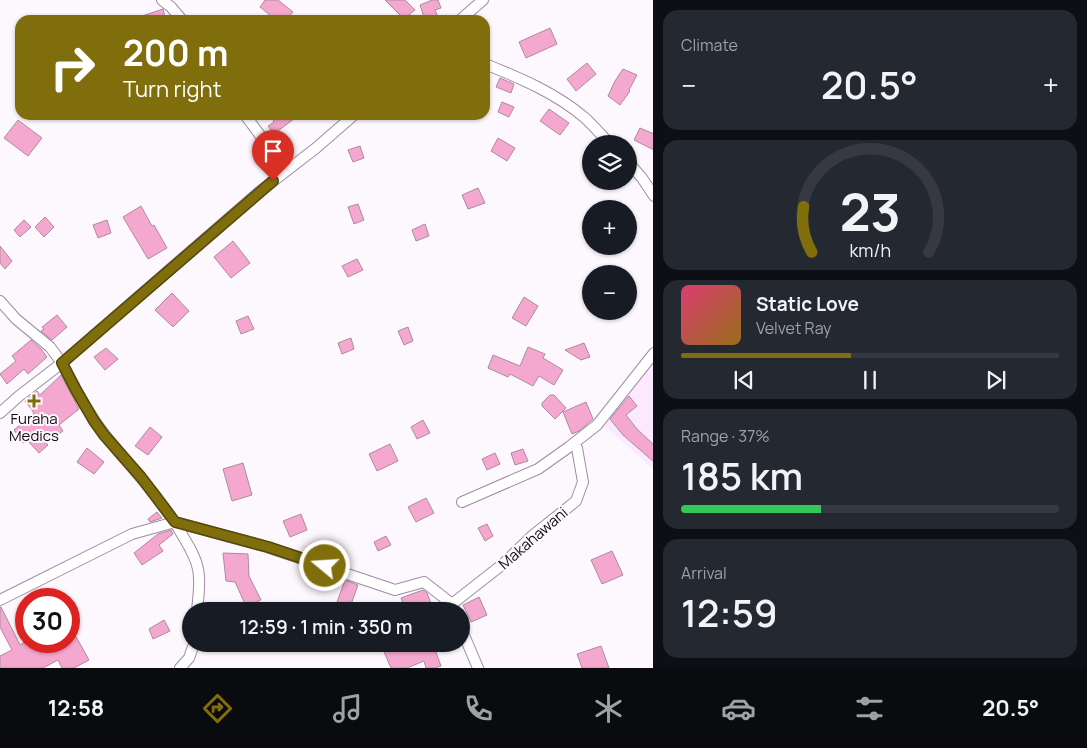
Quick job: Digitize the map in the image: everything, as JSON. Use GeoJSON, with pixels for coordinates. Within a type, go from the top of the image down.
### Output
{"type":"FeatureCollection","features":[{"type":"Feature","properties":{"kind":"street"},"geometry":{"type":"LineString","coordinates":[[162,0],[178,15]]}},
{"type":"Feature","properties":{"kind":"street"},"geometry":{"type":"LineString","coordinates":[[466,15],[483,0]]}},
{"type":"Feature","properties":{"kind":"street"},"geometry":{"type":"LineString","coordinates":[[490,66],[540,88],[569,106],[587,120],[601,135]]}},
{"type":"Feature","properties":{"kind":"street"},"geometry":{"type":"LineString","coordinates":[[249,120],[286,170]]}},
{"type":"Feature","properties":{"kind":"street"},"geometry":{"type":"LineString","coordinates":[[0,414],[19,396],[62,363],[244,205],[348,120]]}},
{"type":"Feature","properties":{"kind":"street"},"geometry":{"type":"LineString","coordinates":[[637,172],[653,196]]}},
{"type":"Feature","properties":{"kind":"street"},"geometry":{"type":"LineString","coordinates":[[0,301],[16,319],[50,347],[62,363],[94,421],[141,477],[175,522],[192,552],[198,568],[198,602]]}},
{"type":"Feature","properties":{"kind":"street"},"geometry":{"type":"LineString","coordinates":[[462,502],[538,469],[570,447],[596,425],[653,353]]}},
{"type":"Feature","properties":{"kind":"street","name":"Makahawani"},"geometry":{"type":"LineString","coordinates":[[460,602],[532,536],[576,501],[583,482],[576,448]]}},
{"type":"Feature","properties":{"kind":"street"},"geometry":{"type":"LineString","coordinates":[[0,600],[132,534],[175,522],[268,547],[395,590],[424,582],[446,602]]}},
{"type":"Feature","properties":{"kind":"street"},"geometry":{"type":"LineString","coordinates":[[470,649],[478,668]]}},
{"type":"Feature","properties":{"kind":"street"},"geometry":{"type":"LineString","coordinates":[[180,668],[189,658],[191,652]]}},
{"type":"Feature","properties":{"kind":"shaded area"},"geometry":{"type":"Polygon","coordinates":[[[653,362],[653,469],[605,426],[653,362]]]}},
{"type":"Feature","properties":{"kind":"building"},"geometry":{"type":"Polygon","coordinates":[[[265,0],[278,0],[293,12],[290,15],[270,15],[260,7],[265,0]]]}},
{"type":"Feature","properties":{"kind":"building"},"geometry":{"type":"Polygon","coordinates":[[[385,0],[405,0],[415,10],[409,15],[400,15],[385,0]]]}},
{"type":"Feature","properties":{"kind":"building"},"geometry":{"type":"Polygon","coordinates":[[[432,0],[438,0],[441,8],[435,10],[437,15],[423,15],[420,5],[432,0]]]}},
{"type":"Feature","properties":{"kind":"building"},"geometry":{"type":"Polygon","coordinates":[[[163,9],[164,15],[145,15],[163,9]]]}},
{"type":"Feature","properties":{"kind":"building"},"geometry":{"type":"Polygon","coordinates":[[[550,28],[557,44],[526,58],[519,42],[550,28]]]}},
{"type":"Feature","properties":{"kind":"building"},"geometry":{"type":"Polygon","coordinates":[[[587,63],[596,74],[576,91],[567,79],[587,63]]]}},
{"type":"Feature","properties":{"kind":"building"},"geometry":{"type":"Polygon","coordinates":[[[623,69],[637,75],[630,91],[620,105],[608,96],[623,69]]]}},
{"type":"Feature","properties":{"kind":"building"},"geometry":{"type":"Polygon","coordinates":[[[500,78],[514,84],[511,93],[496,87],[500,78]]]}},
{"type":"Feature","properties":{"kind":"building"},"geometry":{"type":"Polygon","coordinates":[[[502,102],[514,107],[509,117],[498,112],[502,102]]]}},
{"type":"Feature","properties":{"kind":"building"},"geometry":{"type":"Polygon","coordinates":[[[549,109],[569,123],[560,135],[540,121],[549,109]]]}},
{"type":"Feature","properties":{"kind":"building"},"geometry":{"type":"Polygon","coordinates":[[[18,120],[42,138],[28,156],[4,138],[18,120]]]}},
{"type":"Feature","properties":{"kind":"building"},"geometry":{"type":"Polygon","coordinates":[[[273,120],[292,120],[274,134],[268,126],[274,122],[273,120]]]}},
{"type":"Feature","properties":{"kind":"building"},"geometry":{"type":"Polygon","coordinates":[[[640,128],[653,134],[653,150],[637,142],[636,135],[640,128]]]}},
{"type":"Feature","properties":{"kind":"building"},"geometry":{"type":"Polygon","coordinates":[[[498,138],[515,148],[507,161],[491,151],[498,138]]]}},
{"type":"Feature","properties":{"kind":"building"},"geometry":{"type":"Polygon","coordinates":[[[360,146],[364,158],[353,162],[348,150],[360,146]]]}},
{"type":"Feature","properties":{"kind":"building"},"geometry":{"type":"Polygon","coordinates":[[[478,188],[485,203],[468,209],[462,195],[478,188]]]}},
{"type":"Feature","properties":{"kind":"building"},"geometry":{"type":"Polygon","coordinates":[[[358,204],[364,220],[354,224],[348,207],[358,204]]]}},
{"type":"Feature","properties":{"kind":"building"},"geometry":{"type":"Polygon","coordinates":[[[141,206],[167,248],[148,259],[123,217],[141,206]]]}},
{"type":"Feature","properties":{"kind":"building"},"geometry":{"type":"Polygon","coordinates":[[[45,217],[54,227],[44,237],[35,227],[45,217]]]}},
{"type":"Feature","properties":{"kind":"building"},"geometry":{"type":"Polygon","coordinates":[[[24,220],[31,227],[20,237],[14,230],[24,220]]]}},
{"type":"Feature","properties":{"kind":"building"},"geometry":{"type":"Polygon","coordinates":[[[107,220],[111,233],[98,238],[93,225],[107,220]]]}},
{"type":"Feature","properties":{"kind":"building"},"geometry":{"type":"Polygon","coordinates":[[[425,224],[429,236],[416,241],[412,230],[425,224]]]}},
{"type":"Feature","properties":{"kind":"building"},"geometry":{"type":"Polygon","coordinates":[[[233,241],[250,263],[231,278],[214,257],[233,241]]]}},
{"type":"Feature","properties":{"kind":"building"},"geometry":{"type":"Polygon","coordinates":[[[0,246],[12,261],[5,269],[0,263],[0,246]]]}},
{"type":"Feature","properties":{"kind":"building"},"geometry":{"type":"Polygon","coordinates":[[[357,259],[363,270],[348,277],[342,266],[357,259]]]}},
{"type":"Feature","properties":{"kind":"building"},"geometry":{"type":"Polygon","coordinates":[[[172,293],[189,311],[173,327],[155,310],[172,293]]]}},
{"type":"Feature","properties":{"kind":"building"},"geometry":{"type":"Polygon","coordinates":[[[524,297],[538,306],[526,326],[512,318],[524,297]]]}},
{"type":"Feature","properties":{"kind":"building"},"geometry":{"type":"Polygon","coordinates":[[[57,315],[67,327],[52,340],[41,331],[44,329],[42,327],[57,315]]]}},
{"type":"Feature","properties":{"kind":"building"},"geometry":{"type":"Polygon","coordinates":[[[248,316],[254,329],[241,334],[236,321],[248,316]]]}},
{"type":"Feature","properties":{"kind":"building"},"geometry":{"type":"Polygon","coordinates":[[[408,327],[413,341],[404,345],[398,331],[408,327]]]}},
{"type":"Feature","properties":{"kind":"building"},"geometry":{"type":"Polygon","coordinates":[[[351,338],[354,349],[342,354],[338,343],[351,338]]]}},
{"type":"Feature","properties":{"kind":"building"},"geometry":{"type":"Polygon","coordinates":[[[31,340],[47,357],[28,374],[24,369],[7,384],[0,374],[16,361],[12,356],[31,340]]]}},
{"type":"Feature","properties":{"kind":"building"},"geometry":{"type":"Polygon","coordinates":[[[584,343],[590,357],[581,360],[565,350],[584,343]]]}},
{"type":"Feature","properties":{"kind":"building"},"geometry":{"type":"Polygon","coordinates":[[[528,347],[545,354],[543,358],[563,370],[554,385],[539,376],[533,386],[510,374],[508,377],[488,368],[493,355],[520,366],[528,347]]]}},
{"type":"Feature","properties":{"kind":"building"},"geometry":{"type":"Polygon","coordinates":[[[106,348],[118,359],[105,370],[94,357],[106,348]]]}},
{"type":"Feature","properties":{"kind":"building"},"geometry":{"type":"Polygon","coordinates":[[[61,375],[79,409],[59,425],[63,431],[46,443],[48,445],[39,453],[27,440],[23,443],[14,430],[34,413],[25,401],[37,391],[40,395],[61,375]]]}},
{"type":"Feature","properties":{"kind":"building"},"geometry":{"type":"Polygon","coordinates":[[[550,395],[554,395],[566,408],[555,419],[542,406],[542,403],[550,395]]]}},
{"type":"Feature","properties":{"kind":"building"},"geometry":{"type":"Polygon","coordinates":[[[629,396],[637,406],[626,415],[653,444],[653,461],[623,435],[610,419],[629,396]]]}},
{"type":"Feature","properties":{"kind":"building"},"geometry":{"type":"Polygon","coordinates":[[[586,402],[593,419],[579,431],[572,434],[563,412],[586,402]]]}},
{"type":"Feature","properties":{"kind":"building"},"geometry":{"type":"Polygon","coordinates":[[[423,420],[430,433],[417,439],[411,427],[423,420]]]}},
{"type":"Feature","properties":{"kind":"building"},"geometry":{"type":"Polygon","coordinates":[[[150,427],[162,437],[148,455],[135,446],[150,427]]]}},
{"type":"Feature","properties":{"kind":"building"},"geometry":{"type":"Polygon","coordinates":[[[390,444],[398,461],[377,471],[369,454],[390,444]]]}},
{"type":"Feature","properties":{"kind":"building"},"geometry":{"type":"Polygon","coordinates":[[[87,448],[104,462],[94,474],[77,462],[87,448]]]}},
{"type":"Feature","properties":{"kind":"building"},"geometry":{"type":"Polygon","coordinates":[[[523,449],[528,461],[515,465],[511,453],[523,449]]]}},
{"type":"Feature","properties":{"kind":"building"},"geometry":{"type":"Polygon","coordinates":[[[495,453],[500,464],[487,470],[482,459],[495,453]]]}},
{"type":"Feature","properties":{"kind":"building"},"geometry":{"type":"Polygon","coordinates":[[[243,463],[252,495],[232,501],[223,469],[243,463]]]}},
{"type":"Feature","properties":{"kind":"building"},"geometry":{"type":"Polygon","coordinates":[[[426,498],[434,513],[416,522],[408,507],[426,498]]]}},
{"type":"Feature","properties":{"kind":"building"},"geometry":{"type":"Polygon","coordinates":[[[157,512],[162,518],[150,522],[148,519],[157,512]]]}},
{"type":"Feature","properties":{"kind":"building"},"geometry":{"type":"Polygon","coordinates":[[[301,514],[307,530],[290,537],[283,521],[301,514]]]}},
{"type":"Feature","properties":{"kind":"building"},"geometry":{"type":"Polygon","coordinates":[[[487,524],[493,536],[485,541],[478,528],[487,524]]]}},
{"type":"Feature","properties":{"kind":"building"},"geometry":{"type":"Polygon","coordinates":[[[171,530],[173,534],[159,545],[163,551],[142,565],[134,553],[158,534],[171,530]]]}},
{"type":"Feature","properties":{"kind":"building"},"geometry":{"type":"Polygon","coordinates":[[[386,536],[391,545],[378,551],[374,542],[386,536]]]}},
{"type":"Feature","properties":{"kind":"building"},"geometry":{"type":"Polygon","coordinates":[[[612,551],[623,575],[602,584],[591,560],[612,551]]]}},
{"type":"Feature","properties":{"kind":"building"},"geometry":{"type":"Polygon","coordinates":[[[223,553],[248,554],[249,576],[261,600],[244,602],[235,582],[226,581],[223,553]]]}},
{"type":"Feature","properties":{"kind":"building"},"geometry":{"type":"Polygon","coordinates":[[[345,580],[358,585],[352,602],[337,602],[345,580]]]}},
{"type":"Feature","properties":{"kind":"building"},"geometry":{"type":"Polygon","coordinates":[[[423,590],[427,593],[430,602],[403,602],[401,598],[423,590]]]}},
{"type":"Feature","properties":{"kind":"building"},"geometry":{"type":"Polygon","coordinates":[[[479,597],[487,615],[471,622],[469,602],[479,597]]]}},
{"type":"Feature","properties":{"kind":"building"},"geometry":{"type":"Polygon","coordinates":[[[1,607],[15,635],[15,653],[80,653],[80,644],[89,660],[74,668],[62,668],[58,660],[43,668],[0,668],[0,656],[12,650],[0,627],[1,607]]]}},
{"type":"Feature","properties":{"kind":"building"},"geometry":{"type":"Polygon","coordinates":[[[164,620],[170,631],[153,639],[149,629],[164,620]]]}},
{"type":"Feature","properties":{"kind":"building"},"geometry":{"type":"Polygon","coordinates":[[[601,646],[609,668],[582,668],[577,654],[601,646]]]}},
{"type":"Feature","properties":{"kind":"building"},"geometry":{"type":"Polygon","coordinates":[[[384,652],[436,652],[441,666],[426,668],[424,661],[407,668],[391,668],[384,652]]]}},
{"type":"Feature","properties":{"kind":"place","name":"Furaha Medics"},"geometry":{"type":"Point","coordinates":[34,401]}},
{"type":"Feature","properties":{"kind":"route"},"geometry":{"type":"LineString","coordinates":[[273,181],[62,363],[94,421],[141,477],[175,522],[268,547],[325,566]]}}]}
